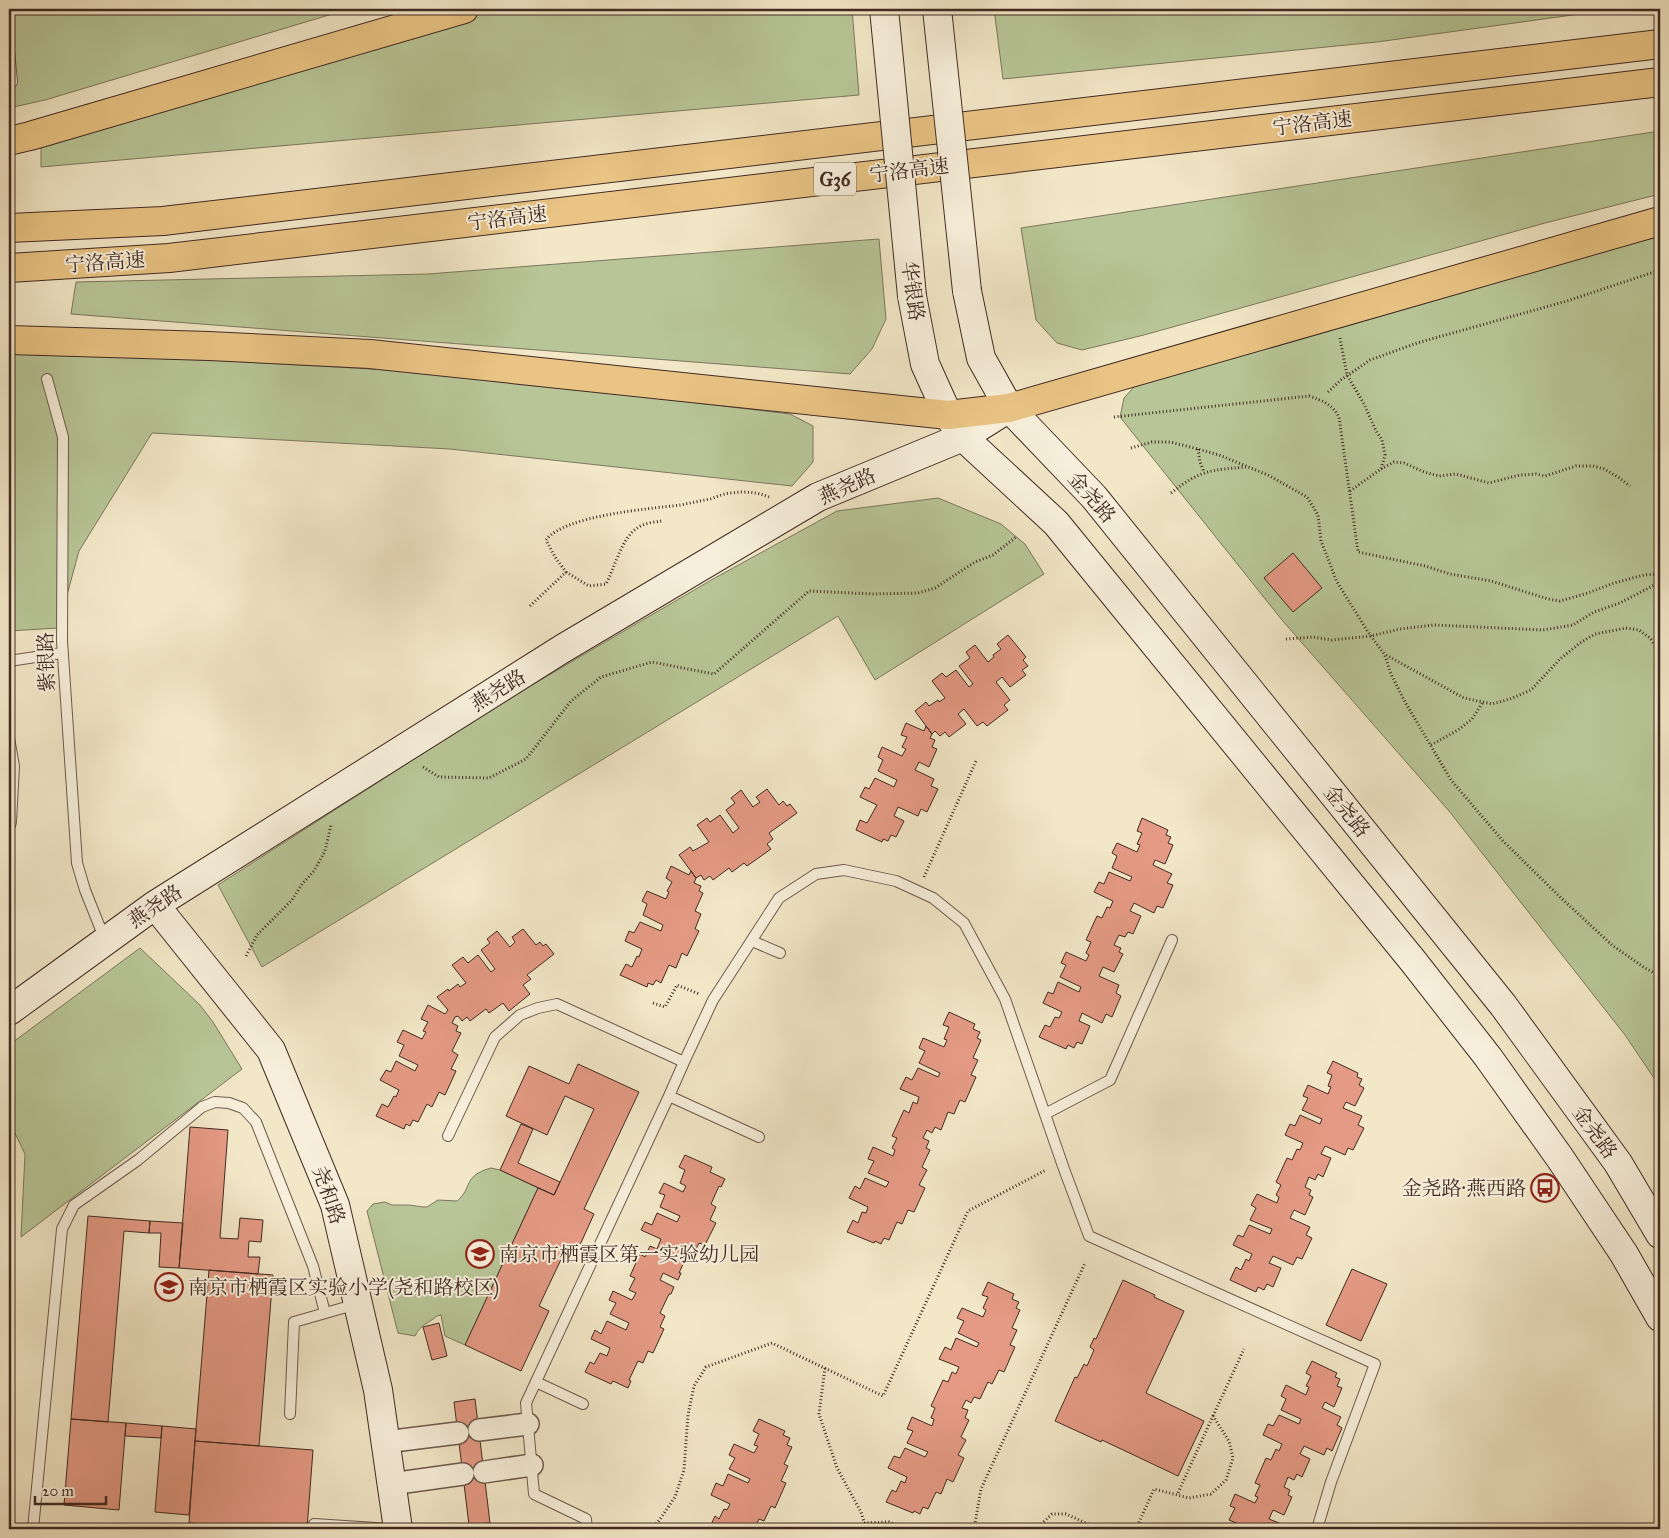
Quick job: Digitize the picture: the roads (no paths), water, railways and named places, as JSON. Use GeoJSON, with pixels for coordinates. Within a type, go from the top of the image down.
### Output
{"type":"FeatureCollection","features":[{"type":"Feature","properties":{"kind":"highway"},"geometry":{"type":"LineString","coordinates":[[9,141],[464,9]]}},
{"type":"Feature","properties":{"kind":"highway","name":"宁洛高速"},"geometry":{"type":"LineString","coordinates":[[9,228],[163,221],[1660,44]]}},
{"type":"Feature","properties":{"kind":"highway","name":"宁洛高速"},"geometry":{"type":"LineString","coordinates":[[9,268],[169,258],[1660,82]]}},
{"type":"Feature","properties":{"kind":"highway"},"geometry":{"type":"LineString","coordinates":[[9,340],[370,354],[956,426],[1009,408],[1660,221]]}},
{"type":"Feature","properties":{"kind":"main road","name":"华银路"},"geometry":{"type":"LineString","coordinates":[[884,9],[912,296],[925,364],[956,426],[1056,523],[1407,953],[1488,1058],[1560,1158],[1619,1246],[1660,1317]]}},
{"type":"Feature","properties":{"kind":"main road"},"geometry":{"type":"LineString","coordinates":[[937,9],[967,291],[981,358],[1009,408]]}},
{"type":"Feature","properties":{"kind":"main road","name":"金尧路"},"geometry":{"type":"LineString","coordinates":[[1009,408],[1094,497],[1503,1006],[1618,1164],[1660,1234]]}},
{"type":"Feature","properties":{"kind":"main road","name":"燕尧路"},"geometry":{"type":"LineString","coordinates":[[9,1011],[155,905],[562,649],[818,497],[956,426]]}},
{"type":"Feature","properties":{"kind":"main road","name":"尧和路"},"geometry":{"type":"LineString","coordinates":[[155,905],[271,1050],[335,1205],[378,1390],[398,1529]]}},
{"type":"Feature","properties":{"kind":"street"},"geometry":{"type":"LineString","coordinates":[[385,1442],[528,1424]]}},
{"type":"Feature","properties":{"kind":"street"},"geometry":{"type":"LineString","coordinates":[[484,1472],[532,1465]]}},
{"type":"Feature","properties":{"kind":"street"},"geometry":{"type":"LineString","coordinates":[[392,1484],[463,1474]]}},
{"type":"Feature","properties":{"kind":"lane"},"geometry":{"type":"LineString","coordinates":[[9,51],[12,82]]}},
{"type":"Feature","properties":{"kind":"lane","name":"紫银路"},"geometry":{"type":"LineString","coordinates":[[47,379],[63,437],[62,654],[77,863],[85,890],[106,941]]}},
{"type":"Feature","properties":{"kind":"lane"},"geometry":{"type":"LineString","coordinates":[[9,661],[62,654]]}},
{"type":"Feature","properties":{"kind":"lane"},"geometry":{"type":"LineString","coordinates":[[9,738],[14,766],[11,822],[9,828]]}},
{"type":"Feature","properties":{"kind":"lane"},"geometry":{"type":"LineString","coordinates":[[587,1529],[586,1519],[534,1494],[526,1403],[713,1000],[779,898],[816,874],[844,870],[896,881],[933,898],[964,923],[1005,999],[1089,1236],[1375,1364],[1331,1482],[1317,1529]]}},
{"type":"Feature","properties":{"kind":"lane"},"geometry":{"type":"LineString","coordinates":[[1045,1114],[1110,1080],[1172,940]]}},
{"type":"Feature","properties":{"kind":"lane"},"geometry":{"type":"LineString","coordinates":[[752,941],[780,953]]}},
{"type":"Feature","properties":{"kind":"lane"},"geometry":{"type":"LineString","coordinates":[[448,1136],[495,1037],[520,1016],[538,1008],[557,1004],[684,1062]]}},
{"type":"Feature","properties":{"kind":"lane"},"geometry":{"type":"LineString","coordinates":[[669,1096],[759,1137]]}},
{"type":"Feature","properties":{"kind":"lane"},"geometry":{"type":"LineString","coordinates":[[33,1529],[62,1229],[74,1205],[138,1160],[202,1107],[214,1102],[229,1103],[243,1108],[256,1122],[313,1266],[325,1313]]}},
{"type":"Feature","properties":{"kind":"lane"},"geometry":{"type":"LineString","coordinates":[[290,1414],[294,1322],[358,1304]]}},
{"type":"Feature","properties":{"kind":"lane"},"geometry":{"type":"LineString","coordinates":[[536,1382],[583,1404]]}},
{"type":"Feature","properties":{"kind":"lane"},"geometry":{"type":"LineString","coordinates":[[314,1524],[391,1529]]}},
{"type":"Feature","properties":{"kind":"place","name":"金尧路·燕西路"},"geometry":{"type":"Point","coordinates":[1545,1188]}},
{"type":"Feature","properties":{"kind":"place","name":"南京市栖霞区第一实验幼儿园"},"geometry":{"type":"Point","coordinates":[480,1254]}},
{"type":"Feature","properties":{"kind":"place","name":"南京市栖霞区实验小学(尧和路校区)"},"geometry":{"type":"Point","coordinates":[169,1287]}}]}
